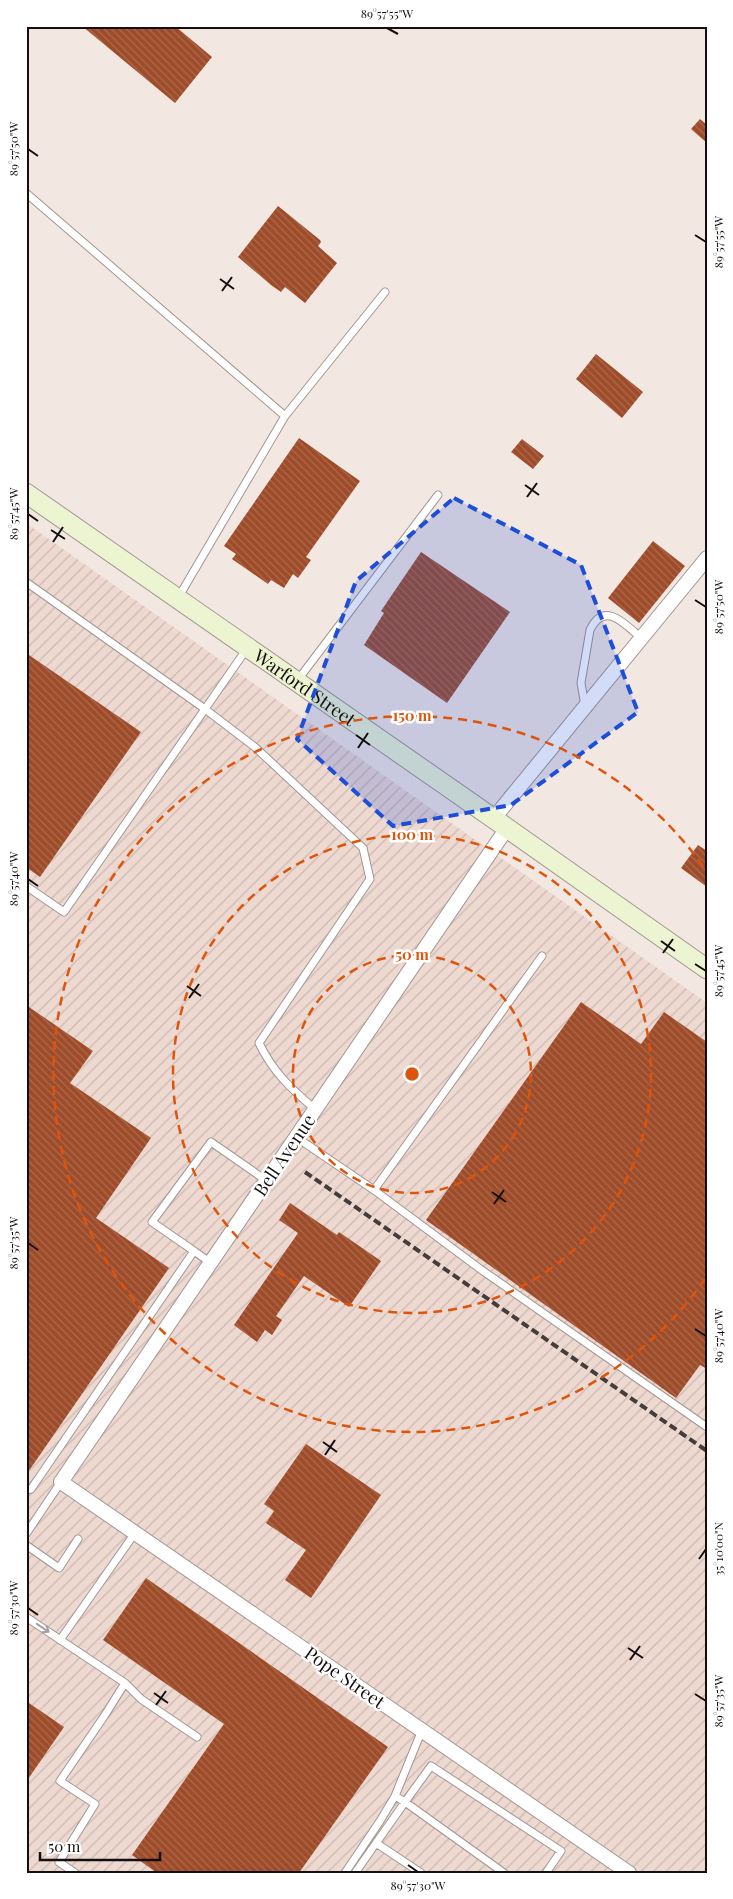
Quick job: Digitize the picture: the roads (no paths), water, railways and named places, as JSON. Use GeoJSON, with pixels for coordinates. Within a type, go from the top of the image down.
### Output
{"type":"FeatureCollection","features":[{"type":"Feature","properties":{"kind":"main road","name":"Warford Street"},"geometry":{"type":"LineString","coordinates":[[26,493],[501,823],[707,969]]}},
{"type":"Feature","properties":{"kind":"street","name":"Bell Avenue"},"geometry":{"type":"LineString","coordinates":[[61,1482],[315,1109],[501,823],[585,706],[707,558]]}},
{"type":"Feature","properties":{"kind":"street","name":"Pope Street"},"geometry":{"type":"LineString","coordinates":[[61,1482],[629,1873]]}},
{"type":"Feature","properties":{"kind":"lane"},"geometry":{"type":"LineString","coordinates":[[26,193],[285,416]]}},
{"type":"Feature","properties":{"kind":"lane"},"geometry":{"type":"LineString","coordinates":[[178,599],[285,416],[385,292]]}},
{"type":"Feature","properties":{"kind":"lane"},"geometry":{"type":"LineString","coordinates":[[297,681],[438,496]]}},
{"type":"Feature","properties":{"kind":"lane"},"geometry":{"type":"LineString","coordinates":[[26,582],[206,709],[256,748],[363,848],[370,879],[260,1043],[268,1063],[296,1094],[315,1109]]}},
{"type":"Feature","properties":{"kind":"lane"},"geometry":{"type":"LineString","coordinates":[[585,706],[581,683],[590,630],[594,623],[604,615],[615,617],[642,638]]}},
{"type":"Feature","properties":{"kind":"lane"},"geometry":{"type":"LineString","coordinates":[[28,890],[64,912],[248,647]]}},
{"type":"Feature","properties":{"kind":"lane"},"geometry":{"type":"LineString","coordinates":[[374,1190],[542,956]]}},
{"type":"Feature","properties":{"kind":"lane"},"geometry":{"type":"LineString","coordinates":[[296,1137],[374,1190],[482,1271],[707,1427]]}},
{"type":"Feature","properties":{"kind":"lane"},"geometry":{"type":"LineString","coordinates":[[210,1263],[152,1222],[211,1142],[266,1181]]}},
{"type":"Feature","properties":{"kind":"lane"},"geometry":{"type":"LineString","coordinates":[[26,1490],[31,1489],[44,1471],[194,1251]]}},
{"type":"Feature","properties":{"kind":"lane"},"geometry":{"type":"LineString","coordinates":[[27,1530],[61,1482]]}},
{"type":"Feature","properties":{"kind":"lane"},"geometry":{"type":"LineString","coordinates":[[60,1640],[135,1533]]}},
{"type":"Feature","properties":{"kind":"lane"},"geometry":{"type":"LineString","coordinates":[[26,1545],[58,1568],[78,1539]]}},
{"type":"Feature","properties":{"kind":"lane"},"geometry":{"type":"LineString","coordinates":[[26,1617],[125,1683],[141,1699],[197,1737]]}},
{"type":"Feature","properties":{"kind":"lane"},"geometry":{"type":"LineString","coordinates":[[75,1873],[59,1862],[95,1804],[60,1781],[125,1683]]}},
{"type":"Feature","properties":{"kind":"lane"},"geometry":{"type":"LineString","coordinates":[[345,1873],[380,1822],[395,1796],[422,1730]]}},
{"type":"Feature","properties":{"kind":"lane"},"geometry":{"type":"LineString","coordinates":[[355,1873],[431,1766],[561,1851],[546,1873]]}},
{"type":"Feature","properties":{"kind":"lane"},"geometry":{"type":"LineString","coordinates":[[395,1796],[504,1873]]}},
{"type":"Feature","properties":{"kind":"lane"},"geometry":{"type":"LineString","coordinates":[[376,1843],[421,1873]]}},
{"type":"Feature","properties":{"kind":"railway"},"geometry":{"type":"LineString","coordinates":[[305,1172],[707,1451]]}}]}
